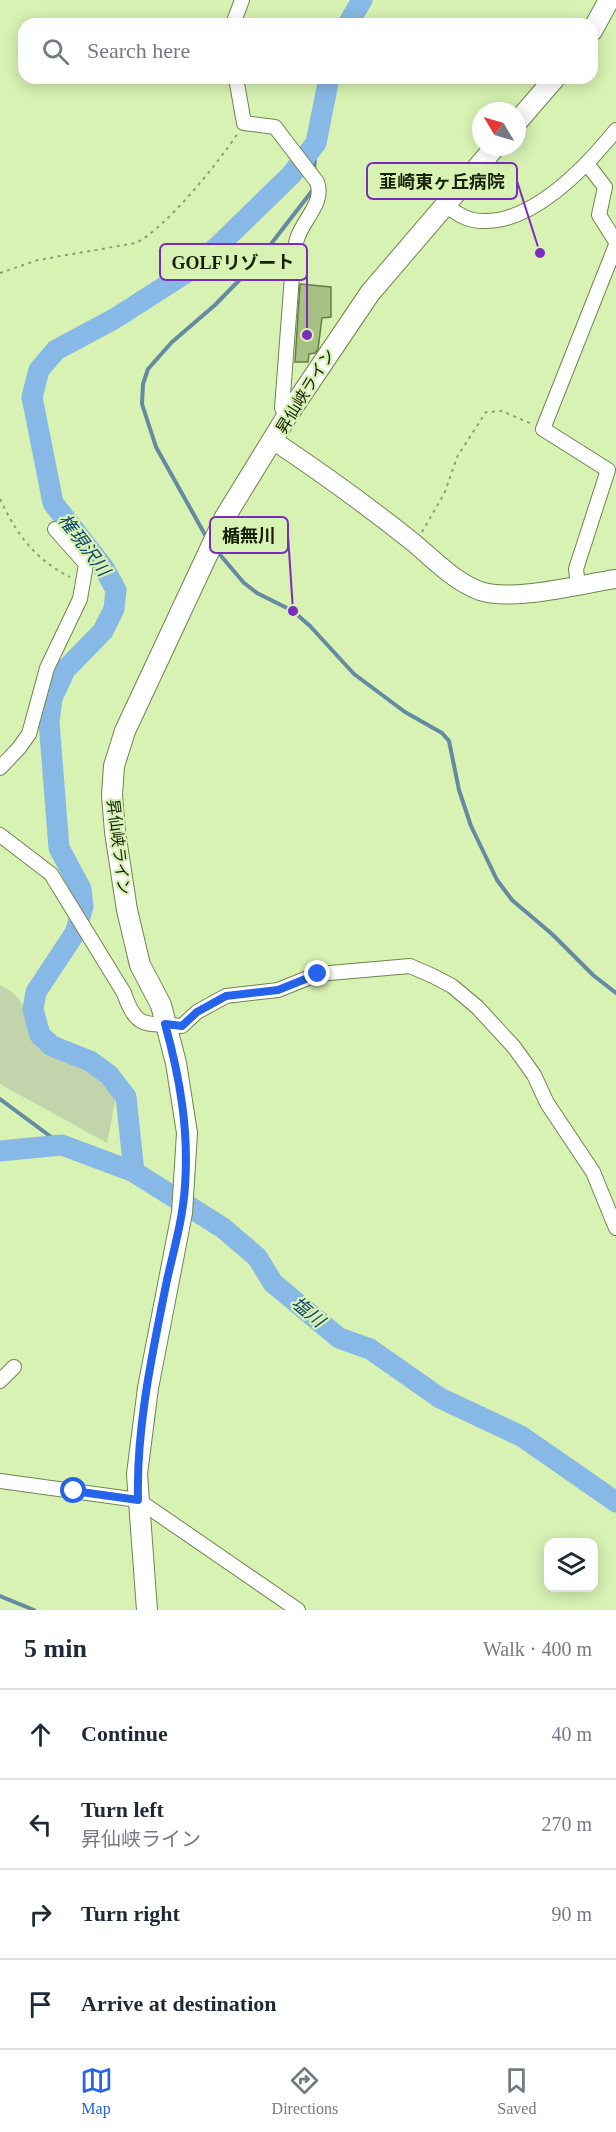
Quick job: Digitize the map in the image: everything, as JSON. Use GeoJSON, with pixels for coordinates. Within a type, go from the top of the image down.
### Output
{"type":"FeatureCollection","features":[{"type":"Feature","properties":{"kind":"main road"},"geometry":{"type":"LineString","coordinates":[[598,20],[609,0]]}},
{"type":"Feature","properties":{"kind":"main road"},"geometry":{"type":"LineString","coordinates":[[526,112],[550,84]]}},
{"type":"Feature","properties":{"kind":"main road","name":"昇仙峡ライン"},"geometry":{"type":"LineString","coordinates":[[147,1610],[137,1474],[148,1388],[182,1213],[187,1133],[176,1063],[161,1005],[140,965],[127,910],[115,832],[112,795],[114,766],[125,731],[219,528],[288,416],[370,293],[487,156]]}},
{"type":"Feature","properties":{"kind":"street"},"geometry":{"type":"LineString","coordinates":[[235,18],[242,0]]}},
{"type":"Feature","properties":{"kind":"street"},"geometry":{"type":"LineString","coordinates":[[237,84],[244,123],[275,127],[317,182],[320,190],[317,204],[304,221],[297,239],[293,262],[282,408],[288,416]]}},
{"type":"Feature","properties":{"kind":"street"},"geometry":{"type":"LineString","coordinates":[[445,205],[462,216],[475,220],[507,217],[553,194],[588,165],[616,130]]}},
{"type":"Feature","properties":{"kind":"street"},"geometry":{"type":"LineString","coordinates":[[578,585],[576,569],[608,470],[543,429],[616,243],[599,214],[605,187],[588,165]]}},
{"type":"Feature","properties":{"kind":"street"},"geometry":{"type":"LineString","coordinates":[[274,441],[322,473],[415,544],[445,571],[482,591],[537,592],[616,579]]}},
{"type":"Feature","properties":{"kind":"street"},"geometry":{"type":"LineString","coordinates":[[0,768],[29,734],[47,668],[80,599],[86,564],[55,529]]}},
{"type":"Feature","properties":{"kind":"street"},"geometry":{"type":"LineString","coordinates":[[0,835],[51,874],[124,993],[131,1013],[148,1025],[182,1026],[197,1012],[226,996],[278,990],[318,974],[410,966],[452,986],[477,1007],[528,1066],[547,1103],[593,1172],[616,1228]]}},
{"type":"Feature","properties":{"kind":"street"},"geometry":{"type":"LineString","coordinates":[[0,1381],[14,1367]]}},
{"type":"Feature","properties":{"kind":"street"},"geometry":{"type":"LineString","coordinates":[[0,1481],[138,1500],[298,1610]]}},
{"type":"Feature","properties":{"kind":"path"},"geometry":{"type":"LineString","coordinates":[[0,273],[38,260],[136,243],[148,237],[230,145],[244,123]]}},
{"type":"Feature","properties":{"kind":"path"},"geometry":{"type":"LineString","coordinates":[[415,544],[445,492],[457,457],[486,412],[502,411],[543,429]]}},
{"type":"Feature","properties":{"kind":"path"},"geometry":{"type":"LineString","coordinates":[[0,499],[9,519],[29,549],[57,570],[83,584]]}},
{"type":"Feature","properties":{"kind":"green space"},"geometry":{"type":"Polygon","coordinates":[[[0,985],[12,992],[20,1001],[37,1045],[49,1054],[85,1069],[116,1096],[107,1143],[0,1084],[0,985]]]}},
{"type":"Feature","properties":{"kind":"building"},"geometry":{"type":"Polygon","coordinates":[[[300,284],[331,287],[331,317],[322,318],[318,349],[315,353],[309,354],[308,362],[295,362],[300,284]]]}},
{"type":"Feature","properties":{"kind":"waterway","name":"権現沢川"},"geometry":{"type":"LineString","coordinates":[[352,18],[362,0]]}},
{"type":"Feature","properties":{"kind":"waterway","name":"権現沢川"},"geometry":{"type":"LineString","coordinates":[[134,1172],[126,1097],[109,1075],[90,1061],[52,1046],[40,1035],[33,1009],[36,992],[75,933],[83,907],[81,889],[59,848],[49,722],[52,698],[65,670],[103,631],[114,609],[116,590],[104,568],[53,503],[32,397],[39,370],[56,350],[114,319],[189,271],[291,175],[316,143],[328,84]]}},
{"type":"Feature","properties":{"kind":"waterway"},"geometry":{"type":"LineString","coordinates":[[314,171],[316,143]]}},
{"type":"Feature","properties":{"kind":"waterway"},"geometry":{"type":"LineString","coordinates":[[208,540],[156,447],[142,404],[143,384],[148,369],[172,342],[215,305],[257,262],[312,191]]}},
{"type":"Feature","properties":{"kind":"waterway"},"geometry":{"type":"LineString","coordinates":[[216,550],[244,583],[257,593],[293,611],[310,626],[354,674],[405,712],[442,733],[449,741],[459,790],[471,826],[497,880],[512,900],[552,934],[593,975],[616,993]]}},
{"type":"Feature","properties":{"kind":"waterway"},"geometry":{"type":"LineString","coordinates":[[0,1099],[62,1145]]}},
{"type":"Feature","properties":{"kind":"waterway","name":"塩川"},"geometry":{"type":"LineString","coordinates":[[0,1151],[62,1145],[134,1172],[223,1228],[257,1257],[273,1283],[339,1338],[370,1349],[440,1398],[521,1436],[616,1502]]}},
{"type":"Feature","properties":{"kind":"waterway"},"geometry":{"type":"LineString","coordinates":[[0,1596],[34,1610]]}},
{"type":"Feature","properties":{"kind":"place","name":"韮崎東ヶ丘病院"},"geometry":{"type":"Point","coordinates":[540,253]}},
{"type":"Feature","properties":{"kind":"place","name":"GOLFリゾート"},"geometry":{"type":"Point","coordinates":[307,335]}},
{"type":"Feature","properties":{"kind":"place","name":"楯無川"},"geometry":{"type":"Point","coordinates":[293,611]}},
{"type":"Feature","properties":{"kind":"route"},"geometry":{"type":"LineString","coordinates":[[74,1491],[138,1500],[137,1474],[148,1388],[185,1187],[187,1133],[176,1063],[165,1024],[182,1026],[197,1012],[226,996],[278,990],[318,974]]}}]}
